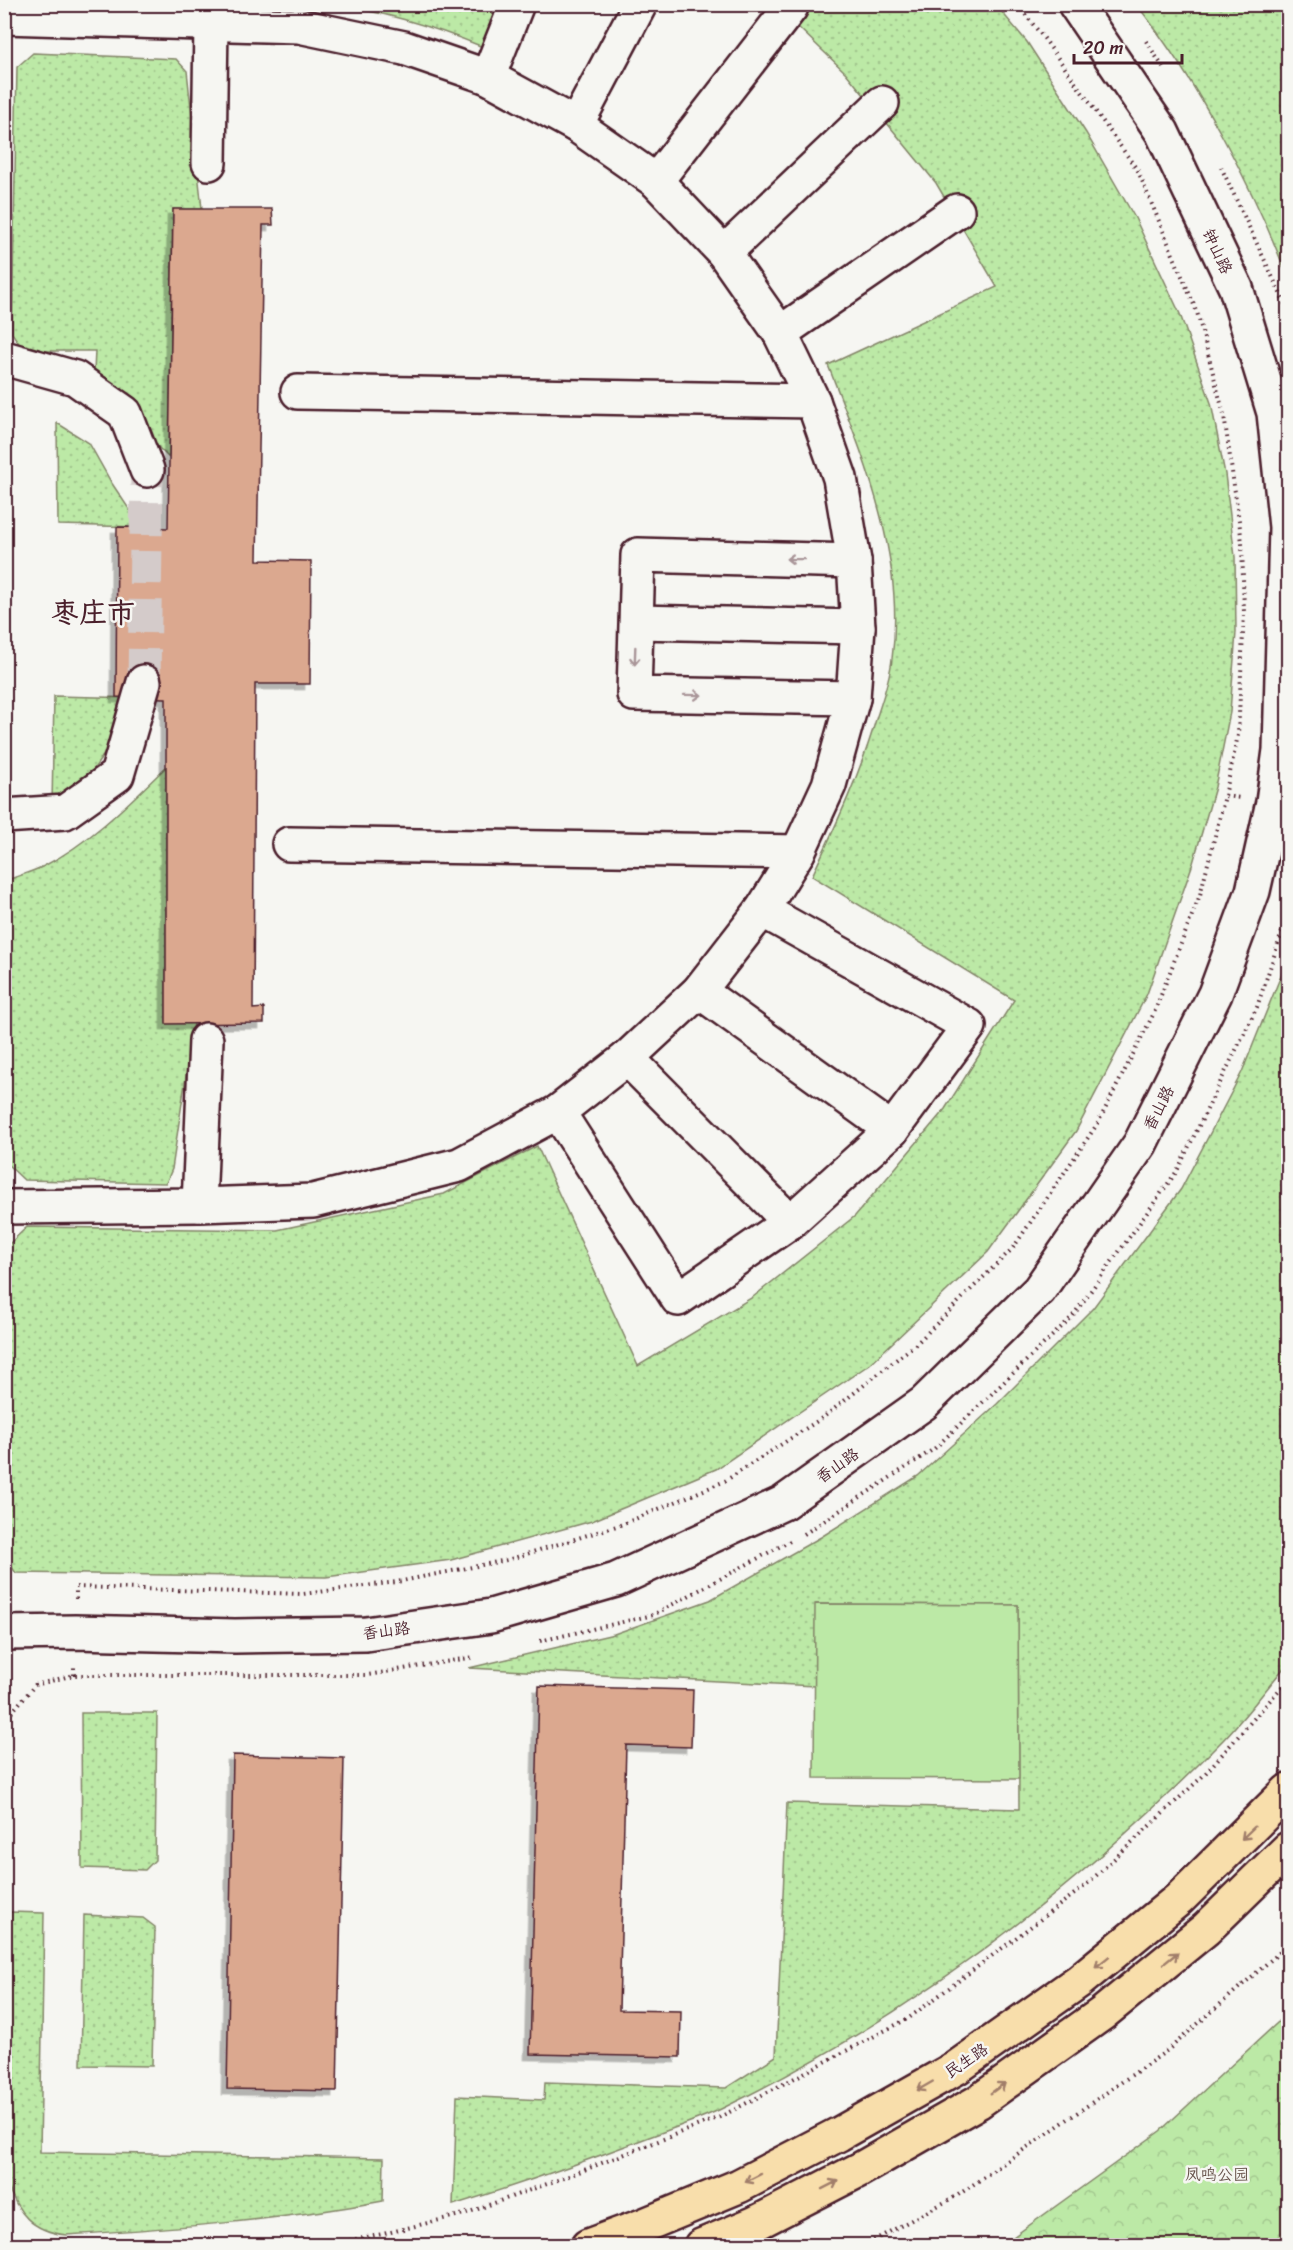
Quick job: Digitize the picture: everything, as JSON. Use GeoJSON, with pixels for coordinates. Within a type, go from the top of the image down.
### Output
{"type":"FeatureCollection","features":[{"type":"Feature","properties":{"kind":"main road","name":"民生路"},"geometry":{"type":"LineString","coordinates":[[588,2246],[739,2186],[840,2134],[957,2068],[1079,1981],[1179,1899],[1288,1791]]}},
{"type":"Feature","properties":{"kind":"main road"},"geometry":{"type":"LineString","coordinates":[[701,2246],[756,2223],[859,2170],[978,2102],[1103,2013],[1197,1936],[1288,1849]]}},
{"type":"Feature","properties":{"kind":"street"},"geometry":{"type":"LineString","coordinates":[[488,77],[518,4]]}},
{"type":"Feature","properties":{"kind":"street"},"geometry":{"type":"LineString","coordinates":[[576,125],[640,4]]}},
{"type":"Feature","properties":{"kind":"street","name":"钟山路"},"geometry":{"type":"LineString","coordinates":[[1075,4],[1162,132],[1236,288],[1274,413],[1286,527],[1280,750]]}},
{"type":"Feature","properties":{"kind":"street"},"geometry":{"type":"LineString","coordinates":[[656,181],[791,7]]}},
{"type":"Feature","properties":{"kind":"street"},"geometry":{"type":"LineString","coordinates":[[4,17],[299,26],[404,48],[488,77],[576,125],[656,181],[724,253],[780,333],[813,401],[840,478],[854,561],[858,627],[853,698],[829,785],[798,852],[762,910],[699,991],[627,1059],[558,1112],[459,1165],[313,1201],[4,1207]]}},
{"type":"Feature","properties":{"kind":"street"},"geometry":{"type":"LineString","coordinates":[[209,163],[210,23]]}},
{"type":"Feature","properties":{"kind":"street"},"geometry":{"type":"LineString","coordinates":[[724,253],[882,103]]}},
{"type":"Feature","properties":{"kind":"street"},"geometry":{"type":"LineString","coordinates":[[780,333],[957,211]]}},
{"type":"Feature","properties":{"kind":"street"},"geometry":{"type":"LineString","coordinates":[[4,358],[75,378],[125,413],[147,470]]}},
{"type":"Feature","properties":{"kind":"street"},"geometry":{"type":"LineString","coordinates":[[298,392],[813,401]]}},
{"type":"Feature","properties":{"kind":"street"},"geometry":{"type":"LineString","coordinates":[[853,698],[634,694],[638,555],[854,561]]}},
{"type":"Feature","properties":{"kind":"street"},"geometry":{"type":"LineString","coordinates":[[637,622],[858,627]]}},
{"type":"Feature","properties":{"kind":"street"},"geometry":{"type":"LineString","coordinates":[[4,816],[65,812],[117,775],[144,682]]}},
{"type":"Feature","properties":{"kind":"street","name":"香山路"},"geometry":{"type":"LineString","coordinates":[[4,1633],[75,1632],[235,1636],[366,1634],[491,1616],[616,1580],[783,1503],[924,1403],[1039,1290],[1140,1144],[1215,994],[1253,891],[1273,802],[1280,750]]}},
{"type":"Feature","properties":{"kind":"street"},"geometry":{"type":"LineString","coordinates":[[289,844],[798,852]]}},
{"type":"Feature","properties":{"kind":"street"},"geometry":{"type":"LineString","coordinates":[[558,1112],[678,1299],[790,1222],[892,1130],[969,1026],[762,910]]}},
{"type":"Feature","properties":{"kind":"street"},"geometry":{"type":"LineString","coordinates":[[699,991],[892,1130]]}},
{"type":"Feature","properties":{"kind":"street"},"geometry":{"type":"LineString","coordinates":[[199,1205],[206,1040]]}},
{"type":"Feature","properties":{"kind":"street"},"geometry":{"type":"LineString","coordinates":[[627,1059],[790,1222]]}},
{"type":"Feature","properties":{"kind":"path"},"geometry":{"type":"LineString","coordinates":[[1017,4],[1138,171],[1197,312],[1224,415],[1233,474]]}},
{"type":"Feature","properties":{"kind":"path"},"geometry":{"type":"LineString","coordinates":[[532,1643],[653,1615],[809,1532],[934,1449],[1072,1317],[1177,1171],[1257,1007],[1288,914]]}},
{"type":"Feature","properties":{"kind":"path"},"geometry":{"type":"LineString","coordinates":[[4,1802],[5,1752],[11,1713],[35,1685],[74,1675],[368,1676],[476,1656]]}},
{"type":"Feature","properties":{"kind":"path"},"geometry":{"type":"LineString","coordinates":[[320,2246],[383,2234],[464,2214],[577,2173],[720,2116],[909,2018],[1085,1887],[1203,1776],[1288,1680]]}},
{"type":"Feature","properties":{"kind":"path"},"geometry":{"type":"LineString","coordinates":[[862,2246],[958,2195],[1168,2050],[1288,1946]]}},
{"type":"Feature","properties":{"kind":"path"},"geometry":{"type":"LineString","coordinates":[[4,2228],[14,2246]]}},
{"type":"Feature","properties":{"kind":"green space"},"geometry":{"type":"Polygon","coordinates":[[[332,5],[501,5],[483,47],[409,21],[371,11],[332,5]]]}},
{"type":"Feature","properties":{"kind":"green space"},"geometry":{"type":"Polygon","coordinates":[[[775,5],[996,5],[1027,42],[1086,133],[1135,218],[1180,314],[1211,403],[1225,474],[1235,557],[1236,632],[1230,712],[1215,787],[1193,863],[1147,994],[1076,1131],[988,1252],[870,1364],[716,1469],[592,1521],[451,1560],[326,1577],[16,1573],[5,1558],[4,1374],[8,1245],[27,1227],[277,1230],[444,1194],[537,1146],[638,1366],[753,1297],[855,1216],[945,1109],[1014,1000],[812,876],[848,797],[871,737],[890,673],[895,621],[893,583],[879,509],[868,472],[828,365],[997,287],[936,183],[846,73],[775,5]]]}},
{"type":"Feature","properties":{"kind":"green space"},"geometry":{"type":"Polygon","coordinates":[[[1137,5],[1288,5],[1288,278],[1258,207],[1222,136],[1182,68],[1137,5]]]}},
{"type":"Feature","properties":{"kind":"green space"},"geometry":{"type":"Polygon","coordinates":[[[33,53],[176,59],[187,71],[202,209],[173,209],[169,458],[124,413],[93,392],[95,351],[24,351],[12,333],[17,67],[33,53]]]}},
{"type":"Feature","properties":{"kind":"green space"},"geometry":{"type":"Polygon","coordinates":[[[57,423],[89,443],[111,482],[141,527],[58,525],[57,423]]]}},
{"type":"Feature","properties":{"kind":"green space"},"geometry":{"type":"Polygon","coordinates":[[[54,696],[138,698],[86,780],[52,805],[54,696]]]}},
{"type":"Feature","properties":{"kind":"green space"},"geometry":{"type":"Polygon","coordinates":[[[166,767],[166,1023],[194,1023],[172,1169],[166,1183],[24,1180],[7,1164],[10,879],[44,866],[94,834],[166,767]]]}},
{"type":"Feature","properties":{"kind":"green space"},"geometry":{"type":"Polygon","coordinates":[[[1288,958],[1288,1663],[1223,1740],[1109,1848],[1050,1898],[924,1992],[791,2073],[711,2114],[568,2167],[453,2205],[457,2096],[544,2100],[545,2082],[726,2088],[776,2056],[787,1803],[1019,1809],[1018,1605],[816,1604],[815,1686],[469,1668],[614,1634],[710,1600],[821,1537],[918,1476],[997,1404],[1093,1308],[1181,1189],[1242,1072],[1288,958]]]}},
{"type":"Feature","properties":{"kind":"green space"},"geometry":{"type":"Polygon","coordinates":[[[815,1604],[1018,1605],[1019,1779],[814,1778],[815,1604]]]}},
{"type":"Feature","properties":{"kind":"green space"},"geometry":{"type":"Polygon","coordinates":[[[81,1713],[157,1713],[155,1860],[145,1870],[82,1868],[81,1713]]]}},
{"type":"Feature","properties":{"kind":"green space"},"geometry":{"type":"Polygon","coordinates":[[[10,1912],[44,1913],[40,2152],[384,2158],[383,2201],[265,2219],[66,2235],[44,2229],[27,2219],[6,2182],[10,1912]]]}},
{"type":"Feature","properties":{"kind":"green space"},"geometry":{"type":"Polygon","coordinates":[[[84,1915],[143,1918],[155,1927],[152,2066],[81,2065],[84,1915]]]}},
{"type":"Feature","properties":{"kind":"green space","name":"凤鸣公园"},"geometry":{"type":"Polygon","coordinates":[[[1288,2013],[1288,2245],[1002,2245],[1160,2131],[1288,2013]]]}},
{"type":"Feature","properties":{"kind":"building"},"geometry":{"type":"Polygon","coordinates":[[[173,209],[272,209],[273,225],[263,225],[257,560],[311,561],[310,684],[255,684],[253,1009],[264,1008],[264,1023],[166,1024],[166,698],[116,697],[117,527],[168,528],[173,209]]]}},
{"type":"Feature","properties":{"kind":"building"},"geometry":{"type":"Polygon","coordinates":[[[539,1686],[693,1690],[691,1747],[626,1745],[619,2010],[681,2011],[680,2057],[530,2054],[539,1686]]]}},
{"type":"Feature","properties":{"kind":"building"},"geometry":{"type":"Polygon","coordinates":[[[233,1755],[344,1758],[337,2091],[227,2089],[233,1755]]]}},
{"type":"Feature","properties":{"kind":"tunnel"},"geometry":{"type":"LineString","coordinates":[[144,682],[147,470]]}},
{"type":"Feature","properties":{"kind":"district","name":"枣庄市"},"geometry":{"type":"Point","coordinates":[93,612]}}]}
